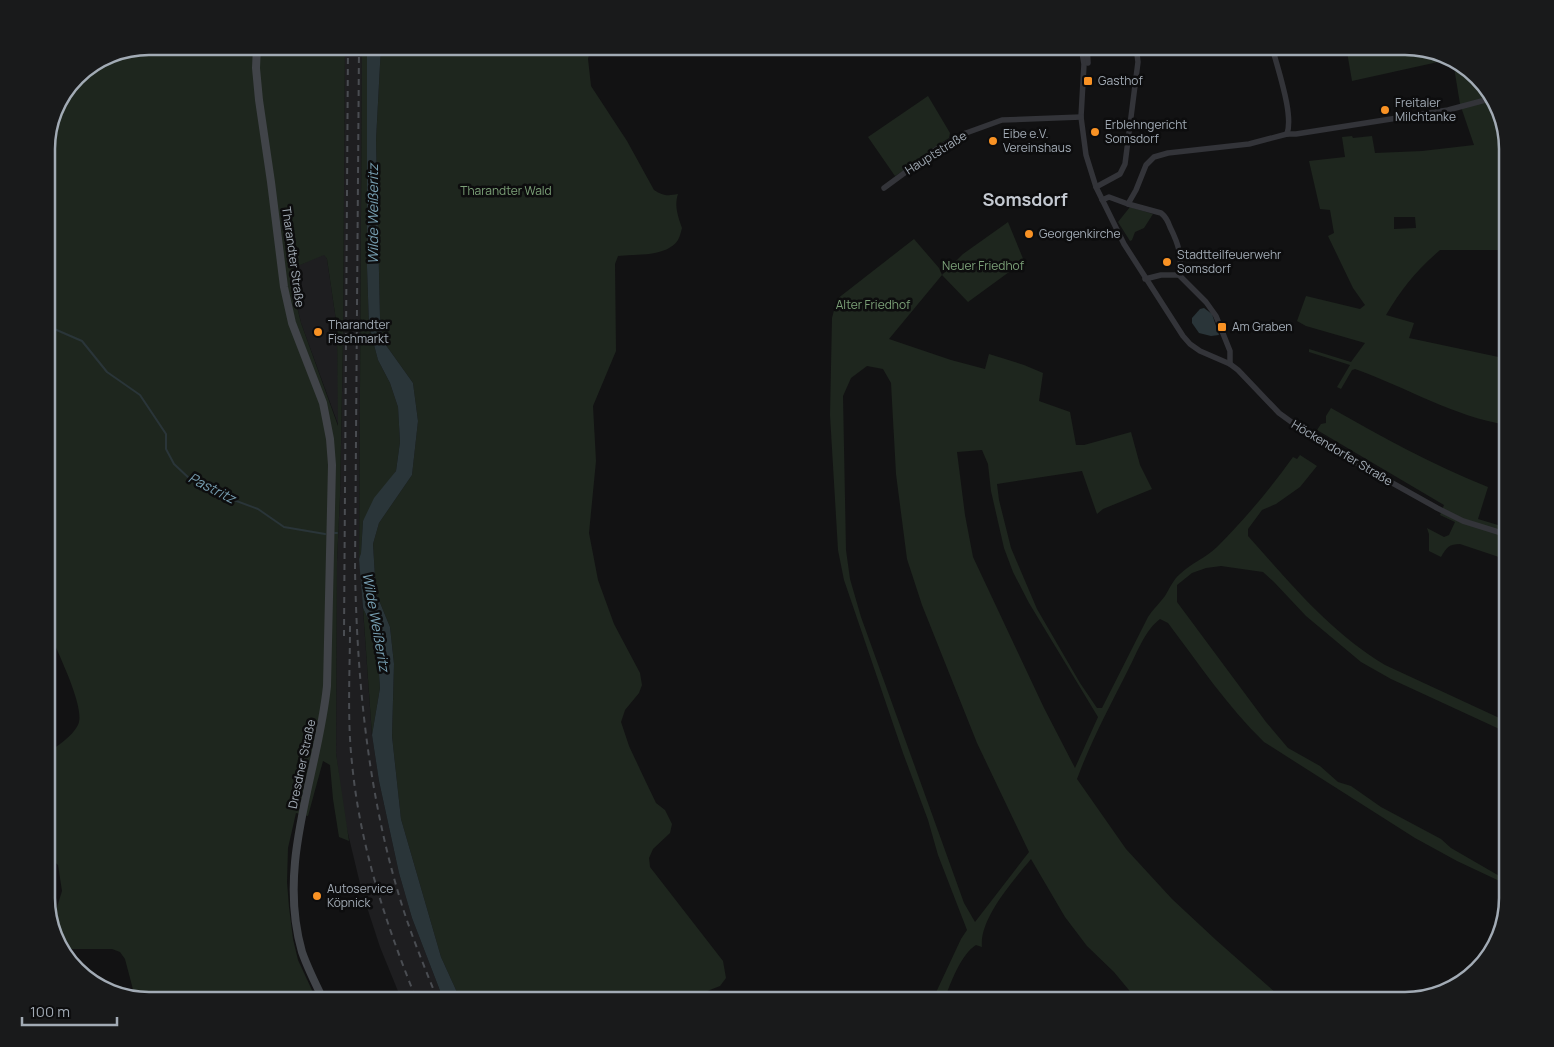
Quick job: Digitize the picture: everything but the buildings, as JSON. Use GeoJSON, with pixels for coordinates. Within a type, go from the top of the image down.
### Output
{"type":"FeatureCollection","features":[{"type":"Feature","properties":{"kind":"main road","name":"Tharandter Straße"},"geometry":{"type":"LineString","coordinates":[[257,55],[259,100],[284,287],[292,323],[323,403],[330,439],[332,465],[329,525]]}},
{"type":"Feature","properties":{"kind":"main road","name":"Dresdner Straße"},"geometry":{"type":"LineString","coordinates":[[320,992],[308,967],[298,935],[293,877],[297,837],[320,736],[325,704],[328,660],[329,525]]}},
{"type":"Feature","properties":{"kind":"street","name":"Höckendorfer Straße"},"geometry":{"type":"LineString","coordinates":[[1082,55],[1084,64],[1081,117],[1086,155],[1096,187],[1119,236],[1144,279],[1174,325],[1190,344],[1238,370],[1279,413],[1319,442],[1437,508],[1463,521],[1499,532]]}},
{"type":"Feature","properties":{"kind":"street"},"geometry":{"type":"LineString","coordinates":[[1088,55],[1088,63]]}},
{"type":"Feature","properties":{"kind":"street"},"geometry":{"type":"LineString","coordinates":[[1096,187],[1120,174],[1125,164],[1138,62],[1137,55]]}},
{"type":"Feature","properties":{"kind":"street"},"geometry":{"type":"LineString","coordinates":[[1274,55],[1290,126],[1287,134]]}},
{"type":"Feature","properties":{"kind":"street"},"geometry":{"type":"LineString","coordinates":[[1128,204],[1146,165],[1154,157],[1168,153],[1249,144],[1287,134],[1414,116],[1448,110],[1485,100]]}},
{"type":"Feature","properties":{"kind":"street","name":"Hauptstraße"},"geometry":{"type":"LineString","coordinates":[[884,188],[924,158],[966,133],[1002,120],[1081,117]]}},
{"type":"Feature","properties":{"kind":"street"},"geometry":{"type":"LineString","coordinates":[[1102,200],[1109,197],[1165,216],[1180,250],[1179,275]]}},
{"type":"Feature","properties":{"kind":"street"},"geometry":{"type":"LineString","coordinates":[[1144,279],[1161,275],[1179,275],[1206,302],[1216,316],[1230,351],[1230,364]]}},
{"type":"Feature","properties":{"kind":"shaded area"},"geometry":{"type":"Polygon","coordinates":[[[345,55],[362,55],[359,553],[372,735],[379,781],[399,873],[412,918],[441,992],[398,992],[380,947],[362,892],[344,817],[336,753],[337,561],[343,341],[345,55]]]}},
{"type":"Feature","properties":{"kind":"shaded area"},"geometry":{"type":"Polygon","coordinates":[[[324,254],[327,259],[337,327],[339,427],[301,323],[291,281],[293,268],[324,254]]]}},
{"type":"Feature","properties":{"kind":"green space"},"geometry":{"type":"Polygon","coordinates":[[[143,55],[345,55],[343,341],[337,561],[336,753],[349,841],[339,837],[330,765],[323,761],[308,816],[296,813],[288,848],[287,882],[293,939],[298,960],[313,992],[133,991],[125,959],[120,952],[112,949],[70,949],[58,923],[56,910],[62,891],[58,865],[55,862],[55,748],[72,733],[78,725],[79,717],[75,695],[55,645],[55,143],[58,124],[65,107],[82,82],[92,74],[113,62],[130,57],[143,55]],[[324,255],[293,268],[296,279],[291,282],[301,323],[338,426],[337,327],[327,259],[324,255]]]}},
{"type":"Feature","properties":{"kind":"green space"},"geometry":{"type":"Polygon","coordinates":[[[362,55],[367,55],[367,267],[369,326],[378,360],[390,383],[398,407],[400,442],[396,471],[363,521],[359,559],[362,55]]]}},
{"type":"Feature","properties":{"kind":"green space","name":"Tharandter Wald"},"geometry":{"type":"Polygon","coordinates":[[[381,55],[589,55],[591,86],[627,141],[654,190],[666,195],[678,194],[676,207],[682,228],[678,240],[667,249],[659,252],[618,256],[615,264],[616,351],[593,406],[596,461],[589,533],[598,580],[614,624],[640,673],[642,685],[639,693],[625,710],[621,722],[629,746],[656,803],[665,810],[672,824],[670,833],[653,849],[649,858],[650,867],[723,961],[726,978],[720,986],[705,992],[457,992],[441,957],[401,819],[392,736],[394,664],[390,627],[376,593],[373,544],[379,523],[412,475],[418,421],[413,383],[383,341],[380,317],[376,140],[381,55]]]}},
{"type":"Feature","properties":{"kind":"green space"},"geometry":{"type":"Polygon","coordinates":[[[1348,55],[1405,55],[1430,58],[1439,62],[1438,62],[1352,81],[1348,55]]]}},
{"type":"Feature","properties":{"kind":"green space"},"geometry":{"type":"Polygon","coordinates":[[[1454,69],[1476,87],[1489,107],[1496,124],[1499,149],[1499,250],[1440,250],[1410,280],[1386,315],[1414,323],[1409,338],[1499,357],[1499,423],[1449,409],[1355,369],[1352,370],[1341,389],[1337,387],[1350,365],[1309,352],[1309,349],[1351,362],[1365,343],[1306,326],[1297,321],[1306,296],[1360,309],[1365,305],[1353,288],[1328,236],[1334,233],[1330,210],[1320,209],[1309,161],[1345,157],[1342,137],[1352,136],[1353,138],[1372,136],[1375,153],[1422,151],[1474,145],[1460,104],[1454,69]],[[1394,217],[1394,229],[1416,228],[1415,217],[1394,217]]]}},
{"type":"Feature","properties":{"kind":"green space"},"geometry":{"type":"Polygon","coordinates":[[[928,96],[950,133],[949,138],[938,145],[933,152],[895,176],[868,137],[928,96]]]}},
{"type":"Feature","properties":{"kind":"green space"},"geometry":{"type":"Polygon","coordinates":[[[1130,207],[1153,214],[1144,228],[1135,232],[1130,241],[1118,222],[1130,207]]]}},
{"type":"Feature","properties":{"kind":"green space","name":"Neuer Friedhof"},"geometry":{"type":"Polygon","coordinates":[[[1008,222],[1024,261],[968,302],[942,275],[963,254],[1008,222]]]}},
{"type":"Feature","properties":{"kind":"green space","name":"Alter Friedhof"},"geometry":{"type":"Polygon","coordinates":[[[914,239],[939,268],[942,275],[889,339],[951,360],[985,369],[989,354],[1043,373],[1039,401],[1070,412],[1076,445],[1084,445],[1131,432],[1140,465],[1152,489],[1103,509],[1097,514],[1082,471],[997,484],[1011,548],[1037,609],[1080,683],[1097,708],[1102,708],[1148,617],[1165,596],[1175,579],[1184,570],[1217,547],[1257,503],[1293,457],[1297,459],[1300,455],[1317,466],[1300,487],[1276,504],[1262,510],[1248,529],[1248,536],[1312,606],[1346,638],[1385,665],[1499,718],[1499,729],[1391,679],[1361,662],[1306,616],[1263,572],[1221,566],[1206,568],[1192,573],[1177,585],[1177,602],[1266,722],[1288,748],[1320,766],[1338,782],[1351,786],[1381,807],[1441,839],[1451,848],[1499,876],[1499,881],[1415,838],[1264,742],[1226,699],[1168,623],[1160,619],[1150,629],[1142,642],[1095,737],[1077,779],[1126,849],[1172,899],[1275,992],[1131,992],[1114,972],[1087,946],[1065,917],[1031,859],[991,913],[983,936],[982,947],[976,945],[966,955],[947,992],[936,992],[967,930],[938,855],[928,820],[844,580],[838,550],[830,415],[832,318],[837,299],[914,239]],[[867,366],[851,378],[843,396],[846,550],[850,579],[861,617],[964,903],[975,922],[1029,852],[977,743],[922,605],[907,559],[896,474],[891,383],[883,369],[867,366]],[[982,450],[957,452],[965,515],[973,557],[1044,708],[1075,768],[1098,717],[1029,603],[1013,572],[1004,548],[991,491],[988,464],[982,450]]]}},
{"type":"Feature","properties":{"kind":"green space"},"geometry":{"type":"Polygon","coordinates":[[[1331,408],[1408,450],[1488,487],[1478,519],[1499,525],[1499,557],[1460,544],[1449,547],[1441,557],[1429,551],[1427,528],[1444,537],[1449,535],[1455,522],[1440,515],[1444,505],[1317,430],[1321,424],[1326,423],[1326,416],[1331,408]]]}},
{"type":"Feature","properties":{"kind":"green space"},"geometry":{"type":"Polygon","coordinates":[[[363,608],[370,623],[378,660],[380,688],[372,735],[363,608]]]}},
{"type":"Feature","properties":{"kind":"water","name":"Wilde Weißeritz"},"geometry":{"type":"Polygon","coordinates":[[[367,55],[381,55],[376,140],[380,317],[383,341],[413,383],[418,421],[412,475],[379,523],[373,544],[376,593],[390,627],[394,664],[392,736],[401,819],[441,957],[457,992],[441,992],[412,918],[399,873],[379,781],[372,735],[380,688],[378,660],[370,623],[363,608],[359,559],[363,521],[374,498],[396,471],[400,442],[398,407],[390,383],[378,360],[369,326],[367,267],[367,55]]]}},
{"type":"Feature","properties":{"kind":"water"},"geometry":{"type":"Polygon","coordinates":[[[1204,308],[1212,314],[1219,335],[1211,336],[1199,333],[1192,323],[1192,318],[1200,309],[1204,308]]]}},
{"type":"Feature","properties":{"kind":"waterway","name":"Pastritz"},"geometry":{"type":"LineString","coordinates":[[55,329],[82,341],[107,372],[140,395],[166,434],[166,449],[174,464],[191,480],[211,485],[223,496],[258,509],[284,527],[325,534]]}},
{"type":"Feature","properties":{"kind":"railway"},"geometry":{"type":"LineString","coordinates":[[344,636],[348,55]]}},
{"type":"Feature","properties":{"kind":"railway"},"geometry":{"type":"LineString","coordinates":[[359,55],[355,569],[358,653],[366,737],[380,821],[401,902],[434,992]]}},
{"type":"Feature","properties":{"kind":"railway"},"geometry":{"type":"LineString","coordinates":[[350,626],[350,746],[361,825],[385,914],[414,992]]}},
{"type":"Feature","properties":{"kind":"place","name":"Gasthof"},"geometry":{"type":"Point","coordinates":[1088,81]}},
{"type":"Feature","properties":{"kind":"place","name":"Freitaler Milchtanke"},"geometry":{"type":"Point","coordinates":[1385,110]}},
{"type":"Feature","properties":{"kind":"place","name":"Erblehngericht Somsdorf"},"geometry":{"type":"Point","coordinates":[1095,132]}},
{"type":"Feature","properties":{"kind":"place","name":"Eibe e.V. Vereinshaus"},"geometry":{"type":"Point","coordinates":[993,141]}},
{"type":"Feature","properties":{"kind":"place","name":"Georgenkirche"},"geometry":{"type":"Point","coordinates":[1029,234]}},
{"type":"Feature","properties":{"kind":"place","name":"Stadtteilfeuerwehr Somsdorf"},"geometry":{"type":"Point","coordinates":[1167,262]}},
{"type":"Feature","properties":{"kind":"place","name":"Am Graben"},"geometry":{"type":"Point","coordinates":[1222,327]}},
{"type":"Feature","properties":{"kind":"place","name":"Tharandter Fischmarkt"},"geometry":{"type":"Point","coordinates":[318,332]}},
{"type":"Feature","properties":{"kind":"place","name":"Autoservice Köpnick"},"geometry":{"type":"Point","coordinates":[317,896]}},
{"type":"Feature","properties":{"kind":"district","name":"Somsdorf"},"geometry":{"type":"Point","coordinates":[1025,200]}}]}
